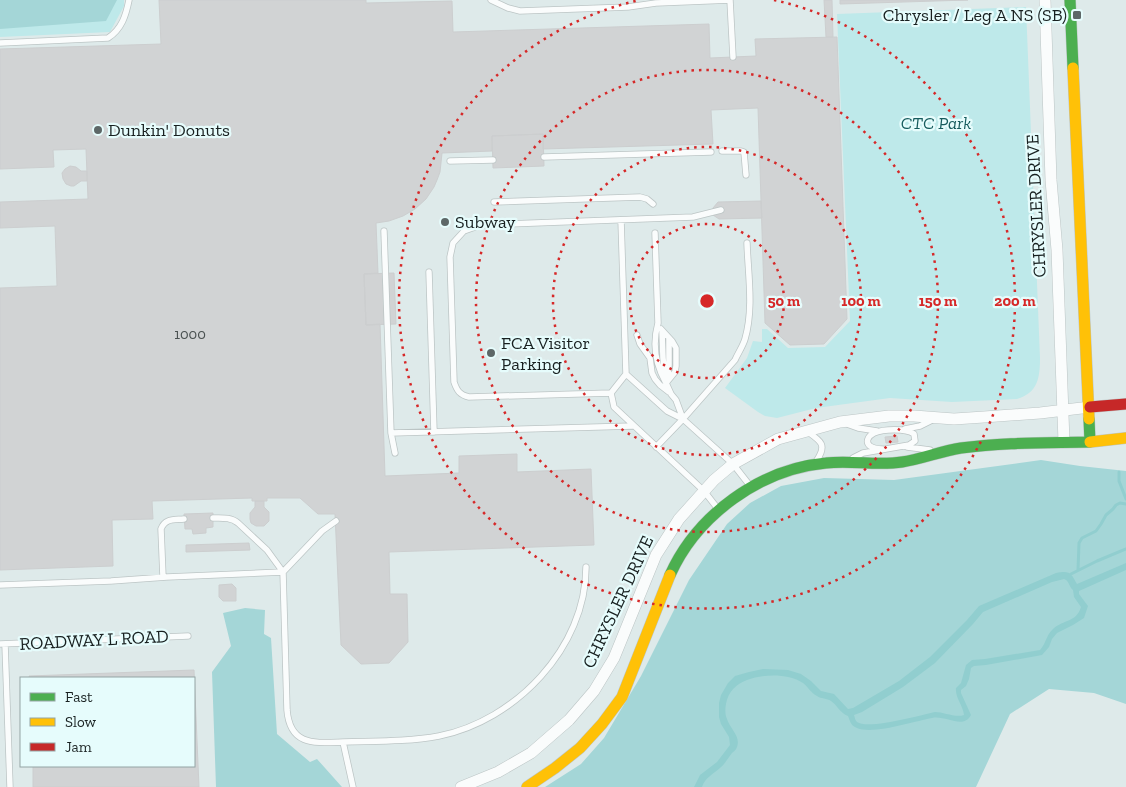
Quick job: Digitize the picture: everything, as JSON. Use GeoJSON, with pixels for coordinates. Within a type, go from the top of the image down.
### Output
{"type":"FeatureCollection","features":[{"type":"Feature","properties":{"kind":"main road"},"geometry":{"type":"LineString","coordinates":[[1070,0],[1090,407],[1090,442]]}},
{"type":"Feature","properties":{"kind":"main road"},"geometry":{"type":"LineString","coordinates":[[1090,407],[1126,404]]}},
{"type":"Feature","properties":{"kind":"main road"},"geometry":{"type":"LineString","coordinates":[[1090,442],[1126,438]]}},
{"type":"Feature","properties":{"kind":"main road"},"geometry":{"type":"LineString","coordinates":[[1090,442],[1126,442]]}},
{"type":"Feature","properties":{"kind":"main road","name":"CHRYSLER DRIVE"},"geometry":{"type":"LineString","coordinates":[[527,787],[550,773],[581,748],[611,713],[622,698],[673,568],[704,524],[751,487],[799,467],[815,464],[846,462],[895,463],[916,460],[938,452],[961,448],[1090,442]]}},
{"type":"Feature","properties":{"kind":"street","name":"CHRYSLER DRIVE"},"geometry":{"type":"LineString","coordinates":[[1045,0],[1051,180],[1057,250],[1064,442]]}},
{"type":"Feature","properties":{"kind":"street","name":"CHRYSLER DRIVE"},"geometry":{"type":"LineString","coordinates":[[461,787],[498,772],[531,753],[570,720],[594,691],[614,658],[656,555],[679,519],[714,480],[733,464],[778,439],[840,422],[889,416],[954,419],[1062,411],[1090,407]]}},
{"type":"Feature","properties":{"kind":"lane"},"geometry":{"type":"LineString","coordinates":[[0,43],[108,38],[117,31],[125,18],[128,0]]}},
{"type":"Feature","properties":{"kind":"lane"},"geometry":{"type":"LineString","coordinates":[[491,0],[520,11],[628,7],[656,3],[730,0],[733,57]]}},
{"type":"Feature","properties":{"kind":"lane"},"geometry":{"type":"LineString","coordinates":[[722,151],[744,152],[746,176]]}},
{"type":"Feature","properties":{"kind":"lane"},"geometry":{"type":"LineString","coordinates":[[544,157],[711,152]]}},
{"type":"Feature","properties":{"kind":"lane"},"geometry":{"type":"LineString","coordinates":[[450,161],[493,160]]}},
{"type":"Feature","properties":{"kind":"lane"},"geometry":{"type":"LineString","coordinates":[[494,202],[640,197],[647,199],[653,204]]}},
{"type":"Feature","properties":{"kind":"lane"},"geometry":{"type":"LineString","coordinates":[[612,393],[469,396],[459,393],[454,382],[450,257],[453,243],[464,231],[481,225],[693,217],[721,210]]}},
{"type":"Feature","properties":{"kind":"lane"},"geometry":{"type":"LineString","coordinates":[[621,220],[626,374],[612,393],[614,407],[704,492],[719,511]]}},
{"type":"Feature","properties":{"kind":"lane"},"geometry":{"type":"LineString","coordinates":[[384,231],[391,432],[395,453]]}},
{"type":"Feature","properties":{"kind":"lane"},"geometry":{"type":"LineString","coordinates":[[655,233],[658,323],[655,334],[656,357],[660,373],[671,394]]}},
{"type":"Feature","properties":{"kind":"lane"},"geometry":{"type":"LineString","coordinates":[[656,447],[684,419],[734,360],[745,339],[750,308],[747,243]]}},
{"type":"Feature","properties":{"kind":"lane"},"geometry":{"type":"LineString","coordinates":[[429,272],[434,432]]}},
{"type":"Feature","properties":{"kind":"lane"},"geometry":{"type":"LineString","coordinates":[[658,323],[662,331],[675,344],[676,348],[675,372],[666,383]]}},
{"type":"Feature","properties":{"kind":"lane"},"geometry":{"type":"LineString","coordinates":[[662,331],[662,358],[666,383]]}},
{"type":"Feature","properties":{"kind":"lane"},"geometry":{"type":"LineString","coordinates":[[637,335],[640,344],[650,358],[652,373],[655,379],[676,400],[684,419]]}},
{"type":"Feature","properties":{"kind":"lane"},"geometry":{"type":"LineString","coordinates":[[626,374],[667,411],[684,419],[733,464],[751,487]]}},
{"type":"Feature","properties":{"kind":"lane"},"geometry":{"type":"LineString","coordinates":[[882,449],[869,445],[868,438],[871,435],[920,426],[936,418]]}},
{"type":"Feature","properties":{"kind":"lane"},"geometry":{"type":"LineString","coordinates":[[840,422],[858,428],[881,432]]}},
{"type":"Feature","properties":{"kind":"lane"},"geometry":{"type":"LineString","coordinates":[[391,432],[633,426]]}},
{"type":"Feature","properties":{"kind":"lane"},"geometry":{"type":"LineString","coordinates":[[806,430],[822,444],[823,450],[815,464]]}},
{"type":"Feature","properties":{"kind":"lane"},"geometry":{"type":"LineString","coordinates":[[901,430],[911,432],[915,438],[912,444],[902,447]]}},
{"type":"Feature","properties":{"kind":"lane"},"geometry":{"type":"LineString","coordinates":[[846,462],[863,453],[882,449],[922,448],[938,452]]}},
{"type":"Feature","properties":{"kind":"lane"},"geometry":{"type":"LineString","coordinates":[[213,518],[229,518],[238,523],[267,550],[283,572],[286,700],[289,723],[297,735],[311,742],[411,740],[439,736],[483,721],[510,704],[524,694],[539,678],[565,642],[581,603],[585,588],[586,568]]}},
{"type":"Feature","properties":{"kind":"lane"},"geometry":{"type":"LineString","coordinates":[[163,577],[161,529],[167,520],[184,520]]}},
{"type":"Feature","properties":{"kind":"lane"},"geometry":{"type":"LineString","coordinates":[[0,585],[283,572],[322,531],[336,521]]}},
{"type":"Feature","properties":{"kind":"lane","name":"ROADWAY L ROAD"},"geometry":{"type":"LineString","coordinates":[[2,644],[188,636]]}},
{"type":"Feature","properties":{"kind":"lane"},"geometry":{"type":"LineString","coordinates":[[2,644],[10,787]]}},
{"type":"Feature","properties":{"kind":"lane"},"geometry":{"type":"LineString","coordinates":[[343,742],[353,787]]}},
{"type":"Feature","properties":{"kind":"green space"},"geometry":{"type":"Polygon","coordinates":[[[0,0],[124,0],[124,6],[110,32],[0,37],[0,0]]]}},
{"type":"Feature","properties":{"kind":"green space","name":"CTC Park"},"geometry":{"type":"Polygon","coordinates":[[[1026,7],[1040,358],[1038,378],[1034,388],[1017,399],[952,402],[890,398],[816,408],[777,418],[765,416],[758,412],[725,388],[747,358],[753,341],[762,342],[762,329],[767,329],[788,348],[825,347],[850,321],[837,14],[1026,7]]]}},
{"type":"Feature","properties":{"kind":"shaded area"},"geometry":{"type":"Polygon","coordinates":[[[0,0],[117,0],[106,21],[0,29],[0,0]]]}},
{"type":"Feature","properties":{"kind":"shaded area"},"geometry":{"type":"Polygon","coordinates":[[[1041,460],[1126,471],[1126,704],[1094,693],[1049,689],[1010,714],[976,787],[545,787],[581,764],[604,738],[641,676],[689,580],[727,524],[750,503],[781,486],[824,478],[894,480],[1041,460]]]}},
{"type":"Feature","properties":{"kind":"shaded area"},"geometry":{"type":"Polygon","coordinates":[[[1126,563],[1126,570],[1079,591],[1079,594],[1088,606],[1084,618],[1057,633],[1042,655],[971,668],[969,679],[961,693],[971,715],[963,721],[932,718],[883,729],[864,730],[853,726],[848,716],[829,700],[820,698],[803,683],[790,677],[768,676],[753,678],[743,682],[731,692],[725,708],[728,723],[738,739],[737,748],[722,766],[707,779],[702,787],[694,787],[700,775],[717,762],[730,745],[729,737],[719,717],[719,703],[728,683],[735,676],[763,669],[788,670],[801,674],[821,691],[834,694],[848,709],[853,708],[899,681],[930,657],[979,606],[1056,573],[1070,573],[1077,584],[1126,563]],[[1066,580],[1052,582],[983,612],[935,663],[903,687],[854,715],[856,721],[863,724],[883,723],[935,712],[957,716],[964,715],[956,688],[961,683],[966,665],[972,660],[1040,650],[1053,629],[1076,616],[1081,607],[1066,580]]]}},
{"type":"Feature","properties":{"kind":"shaded area"},"geometry":{"type":"Polygon","coordinates":[[[245,608],[265,610],[264,634],[271,638],[277,734],[310,762],[317,759],[342,787],[216,787],[212,672],[231,646],[223,613],[245,608]]]}},
{"type":"Feature","properties":{"kind":"building"},"geometry":{"type":"Polygon","coordinates":[[[159,0],[366,0],[366,3],[452,1],[453,32],[709,24],[710,58],[756,56],[755,39],[837,37],[847,319],[824,344],[790,345],[765,323],[758,108],[711,110],[713,144],[543,149],[543,134],[492,136],[492,151],[442,153],[440,172],[434,187],[426,199],[415,209],[403,216],[376,223],[378,273],[364,274],[366,325],[380,324],[385,476],[459,473],[459,456],[517,454],[517,472],[591,469],[594,545],[389,552],[390,594],[407,594],[408,642],[389,663],[361,664],[341,645],[335,514],[318,514],[300,498],[267,498],[267,501],[252,501],[252,498],[152,501],[153,519],[112,520],[113,566],[0,570],[0,288],[57,286],[55,226],[0,228],[0,202],[88,199],[86,149],[53,150],[54,167],[0,169],[0,49],[161,44],[159,0]]]}},
{"type":"Feature","properties":{"kind":"building"},"geometry":{"type":"Polygon","coordinates":[[[824,0],[832,0],[833,37],[826,37],[824,0]]]}},
{"type":"Feature","properties":{"kind":"building"},"geometry":{"type":"Polygon","coordinates":[[[840,0],[968,0],[840,4],[840,0]]]}},
{"type":"Feature","properties":{"kind":"building"},"geometry":{"type":"Polygon","coordinates":[[[543,134],[544,166],[493,168],[492,136],[543,134]]]}},
{"type":"Feature","properties":{"kind":"building"},"geometry":{"type":"Polygon","coordinates":[[[70,166],[76,167],[81,171],[87,171],[87,181],[81,181],[74,186],[66,184],[62,173],[70,166]]]}},
{"type":"Feature","properties":{"kind":"building"},"geometry":{"type":"Polygon","coordinates":[[[761,201],[762,218],[719,219],[713,215],[713,208],[718,202],[761,201]]]}},
{"type":"Feature","properties":{"kind":"building"},"geometry":{"type":"Polygon","coordinates":[[[394,273],[396,324],[366,325],[364,274],[394,273]]]}},
{"type":"Feature","properties":{"kind":"building"},"geometry":{"type":"Polygon","coordinates":[[[897,436],[898,442],[886,443],[885,437],[897,436]]]}},
{"type":"Feature","properties":{"kind":"building"},"geometry":{"type":"Polygon","coordinates":[[[255,501],[264,501],[264,507],[269,512],[269,521],[264,526],[256,526],[251,523],[250,513],[255,507],[255,501]]]}},
{"type":"Feature","properties":{"kind":"building"},"geometry":{"type":"Polygon","coordinates":[[[213,513],[213,527],[206,528],[206,533],[193,534],[192,529],[185,529],[184,514],[213,513]]]}},
{"type":"Feature","properties":{"kind":"building"},"geometry":{"type":"Polygon","coordinates":[[[249,543],[250,550],[186,552],[186,545],[249,543]]]}},
{"type":"Feature","properties":{"kind":"building"},"geometry":{"type":"Polygon","coordinates":[[[232,584],[236,588],[236,601],[223,601],[219,597],[219,585],[232,584]]]}},
{"type":"Feature","properties":{"kind":"building"},"geometry":{"type":"Polygon","coordinates":[[[194,670],[194,677],[30,677],[194,670]]]}},
{"type":"Feature","properties":{"kind":"building"},"geometry":{"type":"Polygon","coordinates":[[[195,693],[199,787],[33,787],[33,767],[195,767],[195,693]]]}},
{"type":"Feature","properties":{"kind":"waterway"},"geometry":{"type":"LineString","coordinates":[[1119,472],[1119,481],[1126,499]]}},
{"type":"Feature","properties":{"kind":"waterway"},"geometry":{"type":"LineString","coordinates":[[1078,570],[1079,543],[1082,538],[1096,531],[1106,515],[1116,505],[1120,503],[1126,504]]}},
{"type":"Feature","properties":{"kind":"waterway"},"geometry":{"type":"LineString","coordinates":[[1071,574],[1126,549]]}},
{"type":"Feature","properties":{"kind":"traffic: fast"},"geometry":{"type":"LineString","coordinates":[[1070,0],[1073,68]]}},
{"type":"Feature","properties":{"kind":"traffic: fast"},"geometry":{"type":"LineString","coordinates":[[670,575],[696,533],[714,515],[733,499],[755,485],[778,475],[801,467],[826,463],[902,462],[954,449],[977,446],[1090,442],[1089,419]]}},
{"type":"Feature","properties":{"kind":"traffic: slow"},"geometry":{"type":"LineString","coordinates":[[1073,68],[1089,419]]}},
{"type":"Feature","properties":{"kind":"traffic: slow"},"geometry":{"type":"LineString","coordinates":[[1090,442],[1126,438]]}},
{"type":"Feature","properties":{"kind":"traffic: slow"},"geometry":{"type":"LineString","coordinates":[[527,787],[580,748],[602,724],[622,697],[670,575]]}},
{"type":"Feature","properties":{"kind":"traffic: jam"},"geometry":{"type":"LineString","coordinates":[[1090,407],[1126,404]]}},
{"type":"Feature","properties":{"kind":"place","name":"Chrysler / Leg A NS (SB)"},"geometry":{"type":"Point","coordinates":[1077,15]}},
{"type":"Feature","properties":{"kind":"place","name":"Dunkin' Donuts"},"geometry":{"type":"Point","coordinates":[98,130]}},
{"type":"Feature","properties":{"kind":"place","name":"Subway"},"geometry":{"type":"Point","coordinates":[445,222]}},
{"type":"Feature","properties":{"kind":"place","name":"FCA Visitor Parking"},"geometry":{"type":"Point","coordinates":[491,353]}}]}
